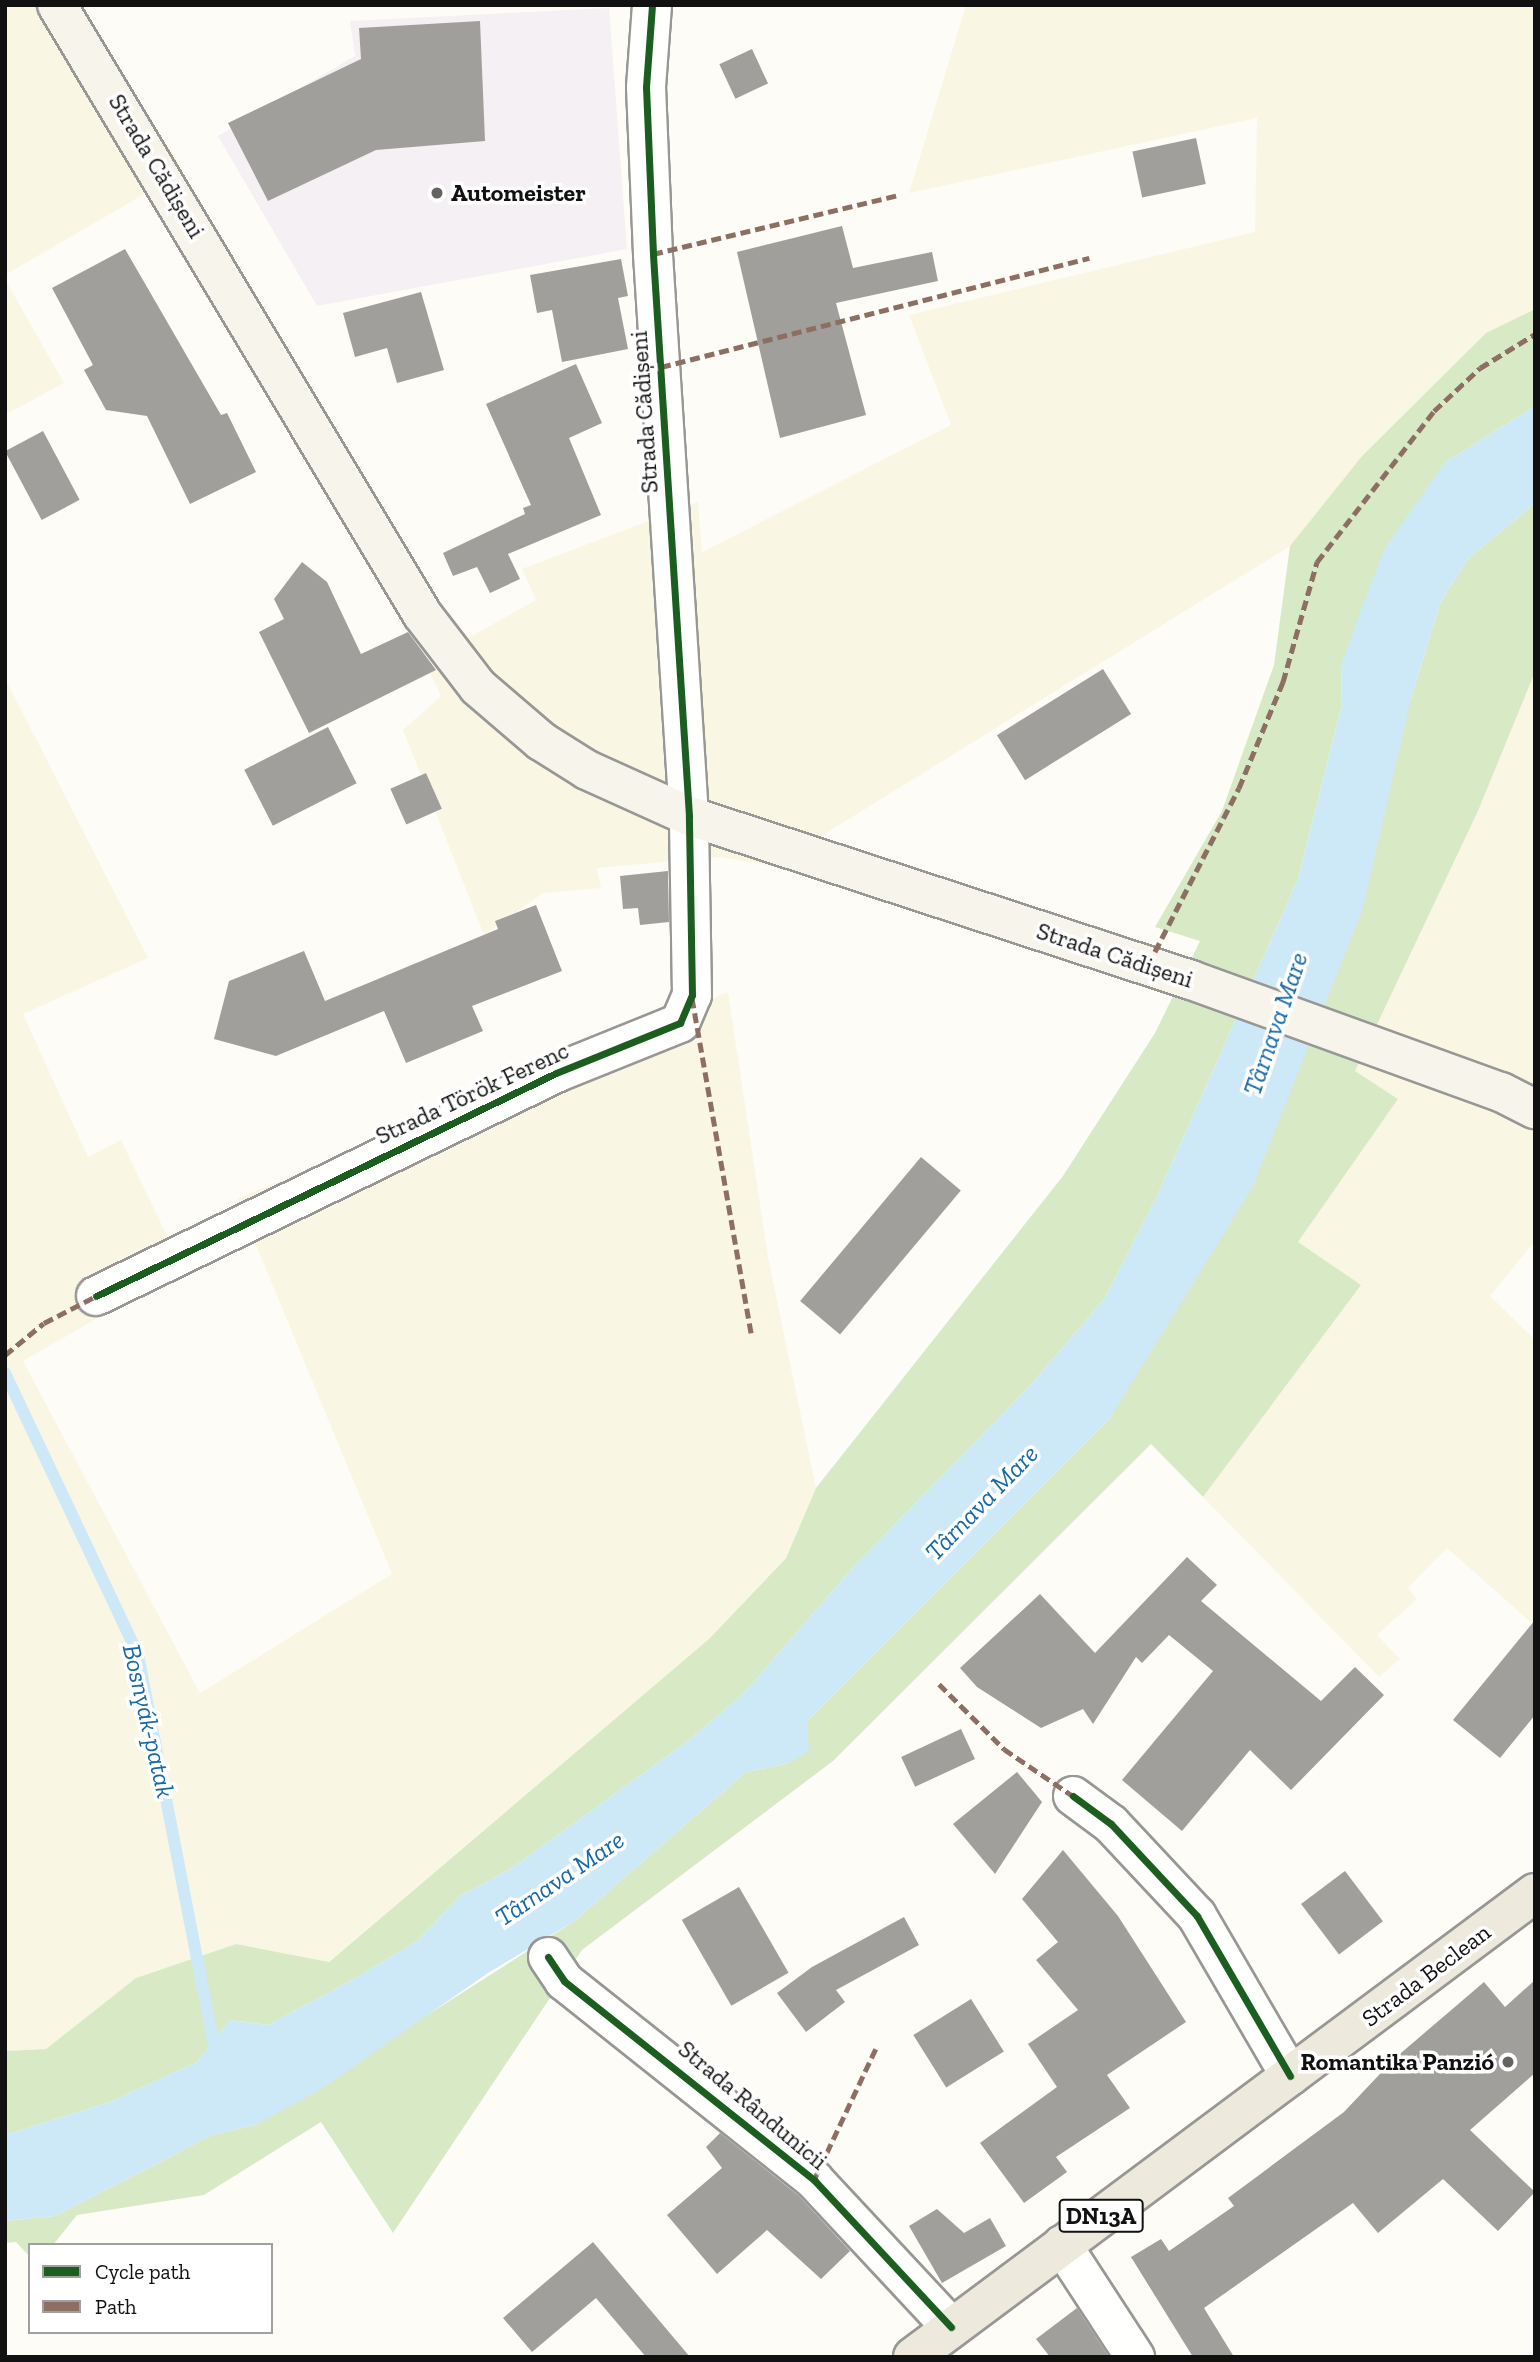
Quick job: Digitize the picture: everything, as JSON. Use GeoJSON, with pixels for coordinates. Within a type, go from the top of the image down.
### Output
{"type":"FeatureCollection","features":[{"type":"Feature","properties":{"kind":"main road","name":"Strada Cădișeni"},"geometry":{"type":"LineString","coordinates":[[57,5],[452,657],[509,717],[541,741],[587,769],[690,816],[1191,980],[1345,1040],[1501,1092],[1535,1109]]}},
{"type":"Feature","properties":{"kind":"main road","name":"Strada Beclean"},"geometry":{"type":"LineString","coordinates":[[913,2357],[1535,1893]]}},
{"type":"Feature","properties":{"kind":"street","name":"Strada Cădișeni"},"geometry":{"type":"LineString","coordinates":[[652,5],[646,87],[653,254],[690,816]]}},
{"type":"Feature","properties":{"kind":"street","name":"Strada Török Ferenc"},"geometry":{"type":"LineString","coordinates":[[96,1296],[556,1073],[680,1023],[692,995],[690,816]]}},
{"type":"Feature","properties":{"kind":"street"},"geometry":{"type":"LineString","coordinates":[[1073,1796],[1111,1824],[1197,1916],[1290,2076]]}},
{"type":"Feature","properties":{"kind":"street","name":"Strada Rândunicii"},"geometry":{"type":"LineString","coordinates":[[548,1956],[564,1981],[814,2180],[951,2327]]}},
{"type":"Feature","properties":{"kind":"street"},"geometry":{"type":"LineString","coordinates":[[1062,2245],[1135,2357]]}},
{"type":"Feature","properties":{"kind":"shaded area"},"geometry":{"type":"Polygon","coordinates":[[[5,5],[79,5],[184,171],[5,275],[5,5]]]}},
{"type":"Feature","properties":{"kind":"shaded area"},"geometry":{"type":"Polygon","coordinates":[[[966,5],[1535,5],[1535,309],[1486,333],[1362,456],[1290,546],[773,866],[720,857],[597,868],[601,888],[543,893],[484,935],[403,730],[441,696],[425,662],[536,600],[522,569],[698,502],[702,552],[951,425],[909,315],[1255,232],[1257,118],[909,193],[966,5]]]}},
{"type":"Feature","properties":{"kind":"shaded area","name":"Automeister"},"geometry":{"type":"Polygon","coordinates":[[[609,8],[627,249],[317,306],[218,136],[355,56],[350,21],[609,8]]]}},
{"type":"Feature","properties":{"kind":"shaded area"},"geometry":{"type":"Polygon","coordinates":[[[5,279],[64,383],[5,415],[5,279]]]}},
{"type":"Feature","properties":{"kind":"shaded area"},"geometry":{"type":"Polygon","coordinates":[[[1535,672],[1535,1241],[1490,1296],[1535,1340],[1535,1626],[1447,1548],[1408,1588],[1417,1599],[1377,1635],[1400,1659],[1379,1677],[1203,1497],[1360,1285],[1298,1242],[1398,1099],[1354,1072],[1478,811],[1535,672]]]}},
{"type":"Feature","properties":{"kind":"shaded area"},"geometry":{"type":"Polygon","coordinates":[[[5,678],[148,958],[23,1014],[88,1157],[121,1140],[183,1269],[23,1361],[200,1693],[392,1574],[237,1199],[728,992],[768,1257],[816,1488],[786,1557],[709,1639],[328,1962],[236,1944],[136,1978],[46,2049],[5,2051],[5,678]]]}},
{"type":"Feature","properties":{"kind":"green space"},"geometry":{"type":"Polygon","coordinates":[[[1535,309],[1535,406],[1444,463],[1342,662],[1341,708],[1298,879],[1158,1194],[1105,1298],[1029,1387],[857,1563],[744,1693],[688,1741],[512,1868],[460,1896],[417,1941],[352,1980],[268,2025],[230,2020],[197,2062],[110,2102],[5,2135],[5,2051],[46,2049],[136,1978],[236,1944],[329,1962],[709,1639],[786,1558],[816,1488],[1063,1176],[1155,1033],[1200,941],[1155,927],[1222,811],[1274,665],[1290,546],[1362,456],[1486,333],[1535,309]]]}},
{"type":"Feature","properties":{"kind":"green space"},"geometry":{"type":"Polygon","coordinates":[[[1535,503],[1535,672],[1478,811],[1355,1071],[1398,1099],[1298,1242],[1361,1285],[1203,1497],[1151,1444],[833,1761],[582,1950],[393,2233],[321,2122],[204,2195],[77,2215],[55,2243],[28,2243],[28,2255],[16,2242],[5,2243],[5,2221],[55,2216],[212,2135],[255,2125],[573,1922],[746,1772],[789,1763],[807,1721],[1110,1418],[1411,698],[1441,601],[1468,559],[1535,503]]]}},
{"type":"Feature","properties":{"kind":"water","name":"Târnava Mare"},"geometry":{"type":"Polygon","coordinates":[[[1535,406],[1535,503],[1468,559],[1441,601],[1411,698],[1363,908],[1253,1186],[1110,1418],[807,1721],[809,1751],[789,1763],[746,1772],[573,1922],[488,1973],[321,2089],[255,2125],[212,2135],[55,2216],[5,2221],[5,2135],[110,2102],[197,2062],[230,2020],[268,2025],[352,1980],[417,1941],[460,1896],[512,1868],[688,1741],[744,1693],[857,1563],[1029,1387],[1105,1298],[1158,1194],[1298,879],[1341,708],[1342,662],[1383,551],[1444,463],[1535,406]]]}},
{"type":"Feature","properties":{"kind":"building"},"geometry":{"type":"Polygon","coordinates":[[[480,21],[485,141],[376,150],[268,201],[228,123],[361,59],[359,28],[480,21]]]}},
{"type":"Feature","properties":{"kind":"building"},"geometry":{"type":"Polygon","coordinates":[[[752,49],[768,83],[735,99],[719,64],[752,49]]]}},
{"type":"Feature","properties":{"kind":"building"},"geometry":{"type":"Polygon","coordinates":[[[1196,138],[1206,184],[1142,197],[1132,152],[1196,138]]]}},
{"type":"Feature","properties":{"kind":"building"},"geometry":{"type":"Polygon","coordinates":[[[842,226],[853,268],[932,252],[938,281],[836,303],[866,415],[780,438],[737,252],[842,226]]]}},
{"type":"Feature","properties":{"kind":"building"},"geometry":{"type":"Polygon","coordinates":[[[125,249],[221,415],[227,413],[256,472],[190,504],[147,416],[106,410],[84,370],[93,365],[52,288],[125,249]]]}},
{"type":"Feature","properties":{"kind":"building"},"geometry":{"type":"Polygon","coordinates":[[[621,259],[628,296],[618,298],[628,349],[562,362],[552,310],[537,313],[530,275],[621,259]]]}},
{"type":"Feature","properties":{"kind":"building"},"geometry":{"type":"Polygon","coordinates":[[[421,292],[444,370],[397,383],[387,348],[355,357],[343,313],[421,292]]]}},
{"type":"Feature","properties":{"kind":"building"},"geometry":{"type":"Polygon","coordinates":[[[576,364],[602,423],[569,438],[601,515],[508,554],[520,579],[490,593],[477,567],[453,576],[443,553],[525,514],[523,508],[531,505],[486,404],[576,364]]]}},
{"type":"Feature","properties":{"kind":"building"},"geometry":{"type":"Polygon","coordinates":[[[43,431],[80,500],[42,520],[5,451],[43,431]]]}},
{"type":"Feature","properties":{"kind":"building"},"geometry":{"type":"Polygon","coordinates":[[[302,562],[327,582],[361,654],[408,632],[436,670],[309,733],[259,632],[284,619],[274,599],[302,562]]]}},
{"type":"Feature","properties":{"kind":"building"},"geometry":{"type":"Polygon","coordinates":[[[1103,669],[1131,714],[1025,780],[997,735],[1103,669]]]}},
{"type":"Feature","properties":{"kind":"building"},"geometry":{"type":"Polygon","coordinates":[[[328,727],[357,783],[273,826],[244,770],[328,727]]]}},
{"type":"Feature","properties":{"kind":"building"},"geometry":{"type":"Polygon","coordinates":[[[426,773],[442,809],[406,824],[390,789],[426,773]]]}},
{"type":"Feature","properties":{"kind":"building"},"geometry":{"type":"Polygon","coordinates":[[[668,871],[669,922],[640,925],[638,908],[623,909],[620,876],[668,871]]]}},
{"type":"Feature","properties":{"kind":"building"},"geometry":{"type":"Polygon","coordinates":[[[536,905],[562,971],[472,1006],[483,1031],[406,1063],[384,1011],[276,1056],[214,1039],[229,981],[304,951],[325,1001],[498,929],[495,921],[536,905]]]}},
{"type":"Feature","properties":{"kind":"building"},"geometry":{"type":"Polygon","coordinates":[[[921,1157],[961,1190],[840,1334],[800,1301],[921,1157]]]}},
{"type":"Feature","properties":{"kind":"building"},"geometry":{"type":"Polygon","coordinates":[[[1187,1557],[1217,1585],[1201,1601],[1321,1701],[1355,1667],[1384,1695],[1291,1790],[1250,1750],[1182,1831],[1122,1780],[1213,1671],[1169,1635],[1142,1663],[1136,1657],[1093,1724],[1083,1709],[1041,1728],[977,1687],[960,1668],[1040,1594],[1095,1653],[1187,1557]]]}},
{"type":"Feature","properties":{"kind":"building"},"geometry":{"type":"Polygon","coordinates":[[[1535,1620],[1535,1715],[1500,1758],[1453,1720],[1535,1620]]]}},
{"type":"Feature","properties":{"kind":"building"},"geometry":{"type":"Polygon","coordinates":[[[961,1729],[975,1759],[915,1787],[901,1757],[961,1729]]]}},
{"type":"Feature","properties":{"kind":"building"},"geometry":{"type":"Polygon","coordinates":[[[1017,1772],[1042,1802],[995,1874],[953,1824],[1017,1772]]]}},
{"type":"Feature","properties":{"kind":"building"},"geometry":{"type":"Polygon","coordinates":[[[1063,1850],[1118,1916],[1186,2022],[1107,2075],[1130,2108],[1056,2157],[1067,2172],[1024,2203],[980,2143],[1057,2087],[1028,2044],[1078,2010],[1036,1960],[1058,1942],[1022,1899],[1063,1850]]]}},
{"type":"Feature","properties":{"kind":"building"},"geometry":{"type":"Polygon","coordinates":[[[1345,1871],[1383,1921],[1339,1954],[1301,1904],[1345,1871]]]}},
{"type":"Feature","properties":{"kind":"building"},"geometry":{"type":"Polygon","coordinates":[[[739,1887],[789,1973],[731,2006],[682,1920],[739,1887]]]}},
{"type":"Feature","properties":{"kind":"building"},"geometry":{"type":"Polygon","coordinates":[[[904,1917],[919,1945],[836,1990],[845,2002],[806,2032],[777,1993],[812,1967],[904,1917]]]}},
{"type":"Feature","properties":{"kind":"building"},"geometry":{"type":"Polygon","coordinates":[[[1535,1980],[1535,2073],[1470,2130],[1535,2192],[1498,2231],[1443,2179],[1378,2233],[1353,2203],[1204,2308],[1234,2357],[1193,2357],[1131,2257],[1161,2239],[1169,2251],[1234,2206],[1228,2198],[1344,2112],[1394,2059],[1484,1982],[1505,2007],[1535,1980]]]}},
{"type":"Feature","properties":{"kind":"building"},"geometry":{"type":"Polygon","coordinates":[[[971,1999],[1004,2052],[946,2088],[913,2035],[971,1999]]]}},
{"type":"Feature","properties":{"kind":"building"},"geometry":{"type":"Polygon","coordinates":[[[720,2133],[799,2196],[850,2251],[821,2279],[767,2230],[717,2274],[667,2215],[722,2168],[706,2147],[720,2133]]]}},
{"type":"Feature","properties":{"kind":"building"},"geometry":{"type":"Polygon","coordinates":[[[937,2209],[964,2233],[990,2218],[1006,2246],[942,2283],[909,2226],[937,2209]]]}},
{"type":"Feature","properties":{"kind":"building"},"geometry":{"type":"Polygon","coordinates":[[[593,2242],[690,2357],[646,2357],[596,2298],[532,2352],[503,2318],[593,2242]]]}},
{"type":"Feature","properties":{"kind":"building"},"geometry":{"type":"Polygon","coordinates":[[[1077,2308],[1109,2357],[1050,2357],[1036,2339],[1077,2308]]]}},
{"type":"Feature","properties":{"kind":"waterway","name":"Bosnyák-patak"},"geometry":{"type":"LineString","coordinates":[[5,1373],[138,1655],[216,2057]]}},
{"type":"Feature","properties":{"kind":"marked path"},"geometry":{"type":"LineString","coordinates":[[653,254],[898,195]]}},
{"type":"Feature","properties":{"kind":"marked path"},"geometry":{"type":"LineString","coordinates":[[661,367],[1089,258]]}},
{"type":"Feature","properties":{"kind":"marked path"},"geometry":{"type":"LineString","coordinates":[[1148,965],[1239,788],[1283,682],[1317,562],[1434,411],[1480,368],[1535,334]]}},
{"type":"Feature","properties":{"kind":"marked path"},"geometry":{"type":"LineString","coordinates":[[692,998],[752,1337]]}},
{"type":"Feature","properties":{"kind":"marked path"},"geometry":{"type":"LineString","coordinates":[[5,1355],[44,1323],[96,1296]]}},
{"type":"Feature","properties":{"kind":"marked path"},"geometry":{"type":"LineString","coordinates":[[939,1684],[1004,1749],[1073,1796]]}},
{"type":"Feature","properties":{"kind":"marked path"},"geometry":{"type":"LineString","coordinates":[[814,2180],[878,2044]]}},
{"type":"Feature","properties":{"kind":"cycle path"},"geometry":{"type":"LineString","coordinates":[[96,1296],[556,1073],[680,1023],[692,995],[689,816],[653,254],[646,87],[652,5]]}},
{"type":"Feature","properties":{"kind":"cycle path"},"geometry":{"type":"LineString","coordinates":[[1073,1796],[1111,1824],[1197,1916],[1290,2076]]}},
{"type":"Feature","properties":{"kind":"cycle path"},"geometry":{"type":"LineString","coordinates":[[548,1957],[564,1981],[814,2180],[951,2327]]}},
{"type":"Feature","properties":{"kind":"place","name":"Automeister"},"geometry":{"type":"Point","coordinates":[437,193]}},
{"type":"Feature","properties":{"kind":"place","name":"Romantika Panzió"},"geometry":{"type":"Point","coordinates":[1508,2062]}}]}
